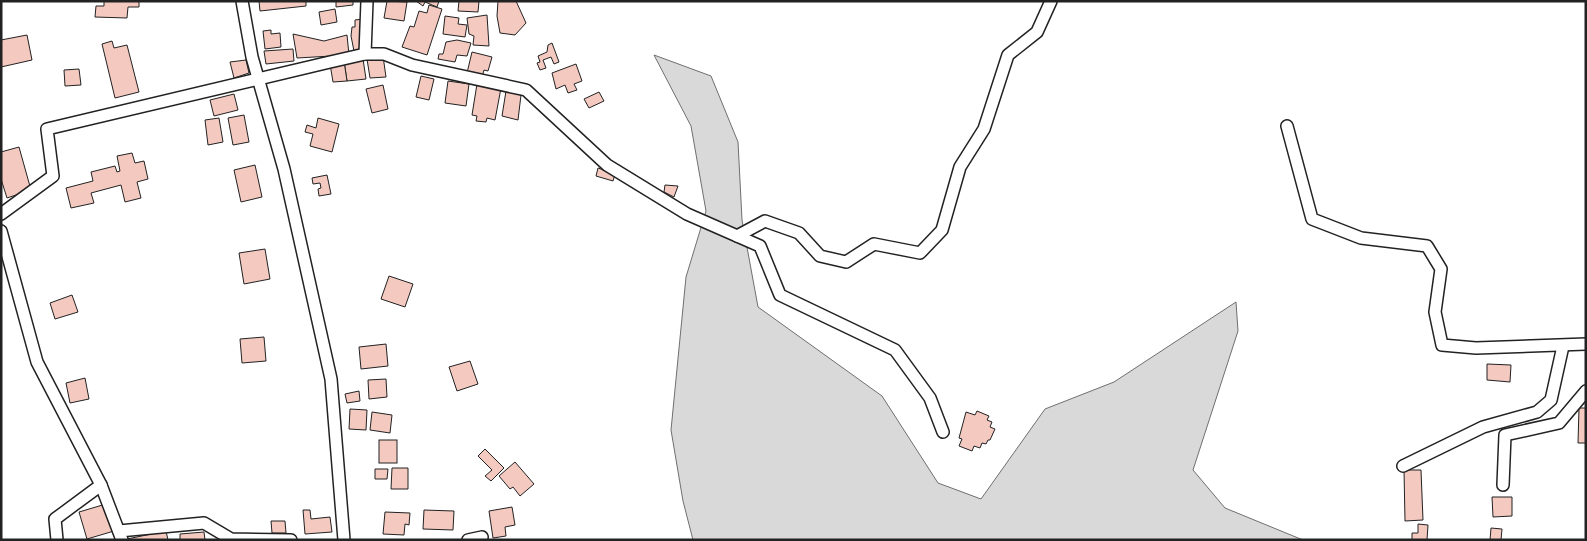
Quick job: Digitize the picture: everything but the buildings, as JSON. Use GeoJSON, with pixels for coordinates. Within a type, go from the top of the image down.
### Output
{"type":"FeatureCollection","features":[{"type":"Feature","properties":{"kind":"street"},"geometry":{"type":"LineString","coordinates":[[242,1],[252,57],[260,79],[284,169],[332,379],[344,540]]}},
{"type":"Feature","properties":{"kind":"street"},"geometry":{"type":"LineString","coordinates":[[365,54],[368,1]]}},
{"type":"Feature","properties":{"kind":"street"},"geometry":{"type":"LineString","coordinates":[[737,236],[765,220],[799,233],[820,256],[846,262],[874,244],[920,253],[942,230],[960,167],[984,129],[1008,55],[1036,32],[1051,1]]}},
{"type":"Feature","properties":{"kind":"street"},"geometry":{"type":"LineString","coordinates":[[1,214],[53,176],[47,129],[365,54],[384,54],[412,65],[526,90],[607,165],[687,214],[760,246],[780,295],[895,350],[930,398],[943,432]]}},
{"type":"Feature","properties":{"kind":"street"},"geometry":{"type":"LineString","coordinates":[[1287,126],[1312,220],[1361,238],[1427,246],[1441,269],[1435,312],[1442,345],[1476,348],[1586,344]]}},
{"type":"Feature","properties":{"kind":"street"},"geometry":{"type":"LineString","coordinates":[[1,231],[4,250],[37,362],[101,485],[121,535],[204,523],[231,539],[291,540]]}},
{"type":"Feature","properties":{"kind":"street"},"geometry":{"type":"LineString","coordinates":[[1404,466],[1484,427],[1537,412],[1551,400],[1563,346]]}},
{"type":"Feature","properties":{"kind":"street"},"geometry":{"type":"LineString","coordinates":[[1503,485],[1505,435],[1559,423],[1586,391]]}},
{"type":"Feature","properties":{"kind":"street"},"geometry":{"type":"LineString","coordinates":[[58,540],[55,519],[101,485]]}},
{"type":"Feature","properties":{"kind":"street"},"geometry":{"type":"LineString","coordinates":[[468,540],[482,537]]}},
{"type":"Feature","properties":{"kind":"shaded area"},"geometry":{"type":"Polygon","coordinates":[[[654,55],[711,76],[738,142],[742,220],[758,307],[882,396],[938,483],[981,499],[1045,409],[1114,382],[1236,302],[1238,331],[1193,470],[1225,508],[1303,540],[693,540],[683,501],[671,430],[686,277],[706,211],[691,126],[654,55]]]}}]}
